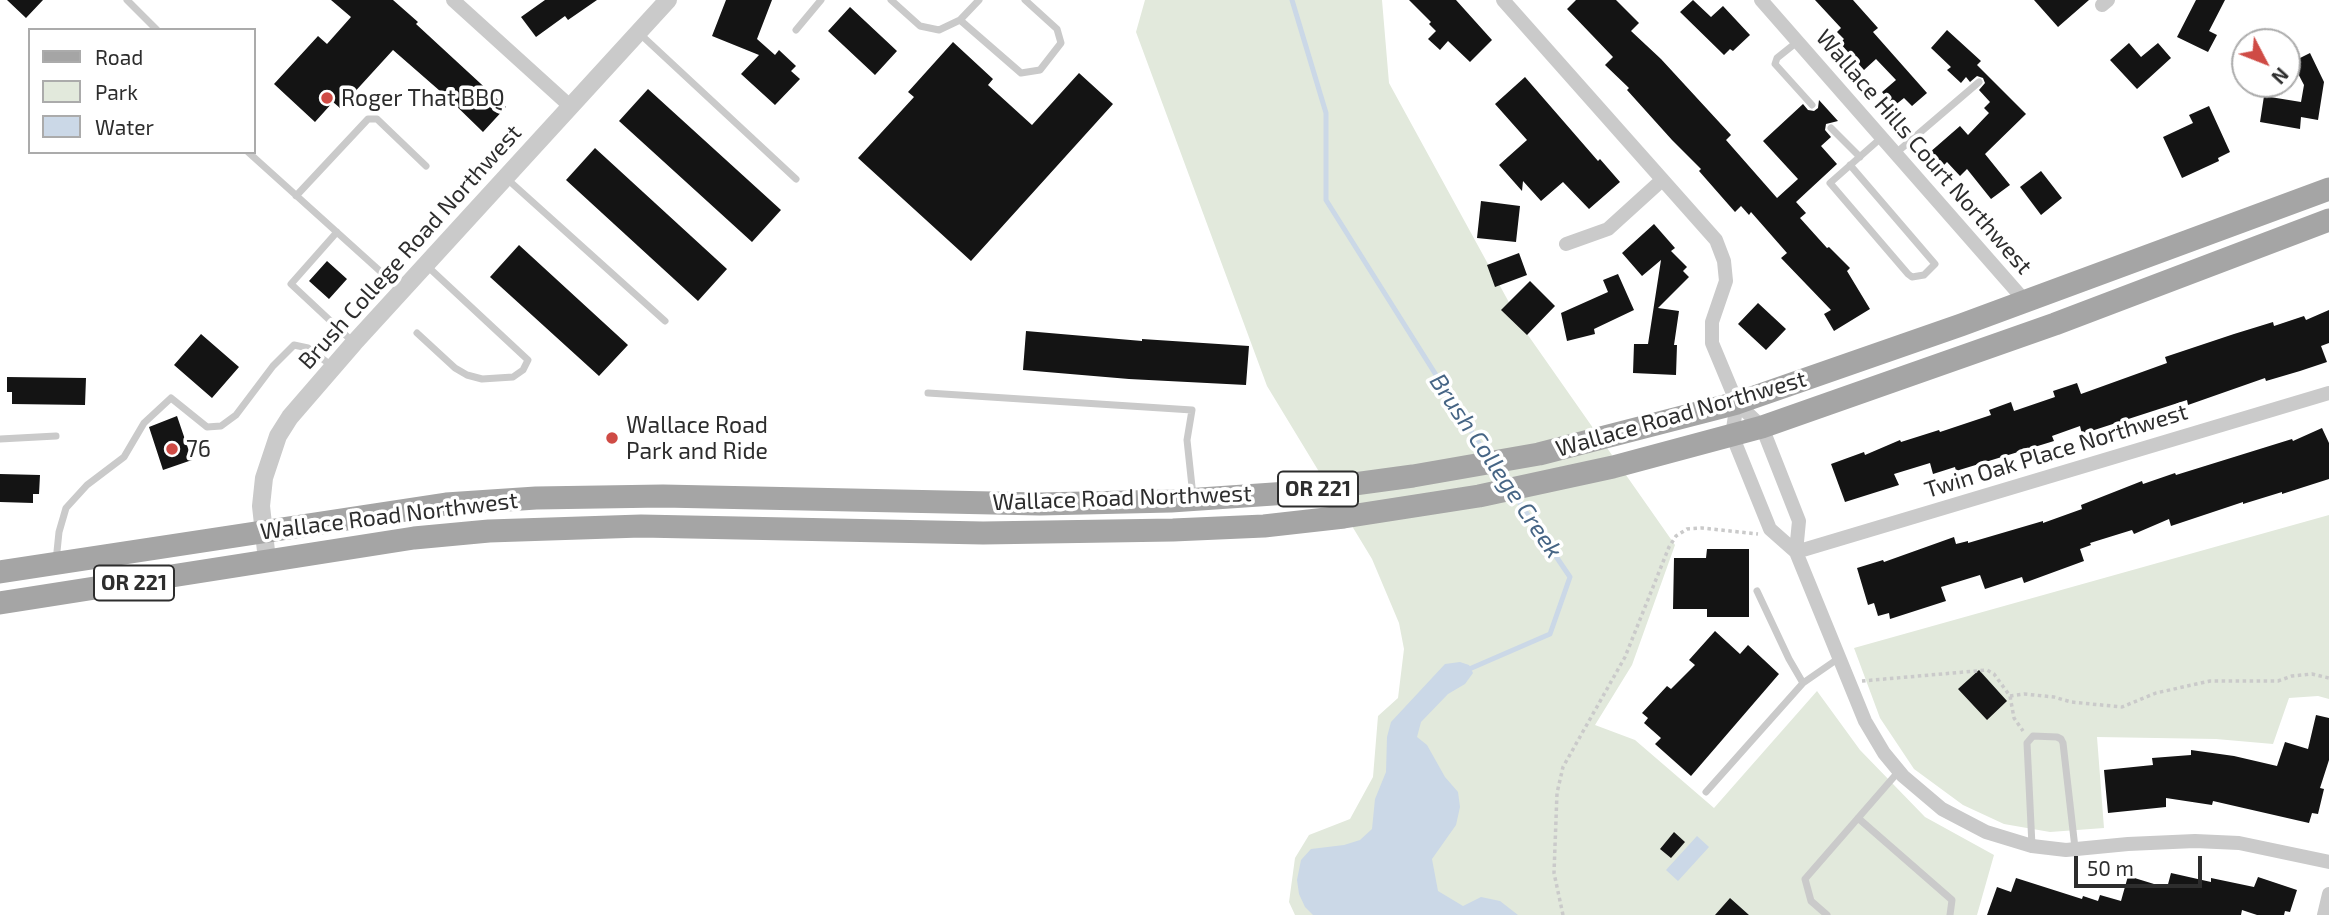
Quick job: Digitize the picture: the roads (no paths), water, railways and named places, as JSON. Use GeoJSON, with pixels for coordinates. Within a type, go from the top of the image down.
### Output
{"type":"FeatureCollection","features":[{"type":"Feature","properties":{"kind":"main road","name":"Wallace Road Northwest"},"geometry":{"type":"LineString","coordinates":[[0,572],[446,504],[536,498],[663,496],[1040,504],[1194,500],[1326,488],[1463,467],[1539,454],[1737,403],[2025,302],[2329,189]]}},
{"type":"Feature","properties":{"kind":"main road","name":"Wallace Road Northwest"},"geometry":{"type":"LineString","coordinates":[[0,603],[414,538],[489,531],[572,527],[1077,533],[1264,526],[1344,517],[1479,496],[1613,467],[1762,427],[2055,324],[2329,220]]}},
{"type":"Feature","properties":{"kind":"street"},"geometry":{"type":"LineString","coordinates":[[453,0],[570,107]]}},
{"type":"Feature","properties":{"kind":"street","name":"Brush College Road Northwest"},"geometry":{"type":"LineString","coordinates":[[267,560],[261,506],[264,478],[278,436],[289,417],[668,0]]}},
{"type":"Feature","properties":{"kind":"street"},"geometry":{"type":"LineString","coordinates":[[1503,0],[1716,240],[1724,261],[1726,281],[1713,322],[1712,343],[1737,403],[1762,427],[1799,521],[1796,552]]}},
{"type":"Feature","properties":{"kind":"street","name":"Wallace Hills Court Northwest"},"geometry":{"type":"LineString","coordinates":[[1760,0],[2025,302]]}},
{"type":"Feature","properties":{"kind":"street"},"geometry":{"type":"LineString","coordinates":[[1566,244],[1608,229],[1662,180]]}},
{"type":"Feature","properties":{"kind":"street","name":"Twin Oak Place Northwest"},"geometry":{"type":"LineString","coordinates":[[1796,552],[2329,393]]}},
{"type":"Feature","properties":{"kind":"street"},"geometry":{"type":"LineString","coordinates":[[1737,403],[1732,435],[1770,529],[1796,552],[1865,721],[1884,753],[1899,771],[1942,809],[1986,832],[2032,846],[2076,849],[2168,842],[2239,843],[2329,862]]}},
{"type":"Feature","properties":{"kind":"street"},"geometry":{"type":"LineString","coordinates":[[2324,915],[2329,894]]}},
{"type":"Feature","properties":{"kind":"lane"},"geometry":{"type":"LineString","coordinates":[[127,0],[155,28]]}},
{"type":"Feature","properties":{"kind":"lane"},"geometry":{"type":"LineString","coordinates":[[796,30],[821,0]]}},
{"type":"Feature","properties":{"kind":"lane"},"geometry":{"type":"LineString","coordinates":[[891,0],[919,26],[939,30],[960,20],[979,0]]}},
{"type":"Feature","properties":{"kind":"lane"},"geometry":{"type":"LineString","coordinates":[[960,20],[1021,73],[1040,70],[1061,43],[1057,29],[1025,0]]}},
{"type":"Feature","properties":{"kind":"lane"},"geometry":{"type":"LineString","coordinates":[[639,33],[796,179]]}},
{"type":"Feature","properties":{"kind":"lane"},"geometry":{"type":"LineString","coordinates":[[1797,42],[1777,58],[1775,64],[1812,105]]}},
{"type":"Feature","properties":{"kind":"lane"},"geometry":{"type":"LineString","coordinates":[[1895,153],[1979,82]]}},
{"type":"Feature","properties":{"kind":"lane"},"geometry":{"type":"LineString","coordinates":[[296,196],[368,119],[377,119],[426,166]]}},
{"type":"Feature","properties":{"kind":"lane"},"geometry":{"type":"LineString","coordinates":[[1832,128],[1860,156]]}},
{"type":"Feature","properties":{"kind":"lane"},"geometry":{"type":"LineString","coordinates":[[1850,165],[1935,264],[1924,275],[1912,277],[1908,274],[1830,183],[1850,165],[1860,156],[1881,138]]}},
{"type":"Feature","properties":{"kind":"lane"},"geometry":{"type":"LineString","coordinates":[[250,154],[402,290]]}},
{"type":"Feature","properties":{"kind":"lane"},"geometry":{"type":"LineString","coordinates":[[506,177],[665,321]]}},
{"type":"Feature","properties":{"kind":"lane"},"geometry":{"type":"LineString","coordinates":[[337,232],[291,284],[354,343]]}},
{"type":"Feature","properties":{"kind":"lane"},"geometry":{"type":"LineString","coordinates":[[417,333],[455,368],[482,379],[513,377],[523,370],[528,360],[425,265]]}},
{"type":"Feature","properties":{"kind":"lane"},"geometry":{"type":"LineString","coordinates":[[56,565],[59,532],[66,508],[87,485],[124,457],[144,423],[171,398],[207,427],[221,426],[236,415],[273,366],[294,345],[308,348],[333,366]]}},
{"type":"Feature","properties":{"kind":"lane"},"geometry":{"type":"LineString","coordinates":[[928,393],[1192,410],[1186,440],[1194,500]]}},
{"type":"Feature","properties":{"kind":"lane"},"geometry":{"type":"LineString","coordinates":[[0,439],[56,436]]}},
{"type":"Feature","properties":{"kind":"lane"},"geometry":{"type":"LineString","coordinates":[[1757,592],[1803,683]]}},
{"type":"Feature","properties":{"kind":"lane"},"geometry":{"type":"LineString","coordinates":[[1706,792],[1803,683],[1839,658]]}},
{"type":"Feature","properties":{"kind":"lane"},"geometry":{"type":"LineString","coordinates":[[2032,846],[2029,738],[2057,737],[2061,738],[2063,743],[2076,849]]}},
{"type":"Feature","properties":{"kind":"lane"},"geometry":{"type":"LineString","coordinates":[[1826,915],[1811,901],[1805,878],[1899,771]]}},
{"type":"Feature","properties":{"kind":"lane"},"geometry":{"type":"LineString","coordinates":[[1858,818],[1952,900],[1950,915]]}},
{"type":"Feature","properties":{"kind":"water"},"geometry":{"type":"Polygon","coordinates":[[[1460,662],[1469,665],[1473,673],[1465,684],[1448,694],[1421,722],[1417,737],[1427,745],[1445,777],[1458,792],[1460,807],[1456,825],[1432,859],[1438,891],[1463,906],[1481,897],[1500,901],[1518,915],[1313,915],[1305,907],[1299,894],[1297,880],[1301,860],[1311,849],[1360,840],[1372,829],[1375,799],[1386,772],[1387,737],[1391,722],[1445,664],[1460,662]]]}},
{"type":"Feature","properties":{"kind":"water"},"geometry":{"type":"Polygon","coordinates":[[[1697,836],[1709,847],[1678,881],[1666,870],[1697,836]]]}},
{"type":"Feature","properties":{"kind":"waterway","name":"Brush College Creek"},"geometry":{"type":"LineString","coordinates":[[1292,0],[1326,113],[1326,200],[1487,456]]}},
{"type":"Feature","properties":{"kind":"waterway","name":"Brush College Creek"},"geometry":{"type":"LineString","coordinates":[[1495,467],[1507,485]]}},
{"type":"Feature","properties":{"kind":"waterway","name":"Brush College Creek"},"geometry":{"type":"LineString","coordinates":[[1467,670],[1550,634],[1570,577],[1515,496]]}},
{"type":"Feature","properties":{"kind":"place","name":"Roger That BBQ"},"geometry":{"type":"Point","coordinates":[327,98]}},
{"type":"Feature","properties":{"kind":"place","name":"Wallace Road Park and Ride"},"geometry":{"type":"Point","coordinates":[612,438]}},
{"type":"Feature","properties":{"kind":"place","name":"76"},"geometry":{"type":"Point","coordinates":[172,449]}}]}
